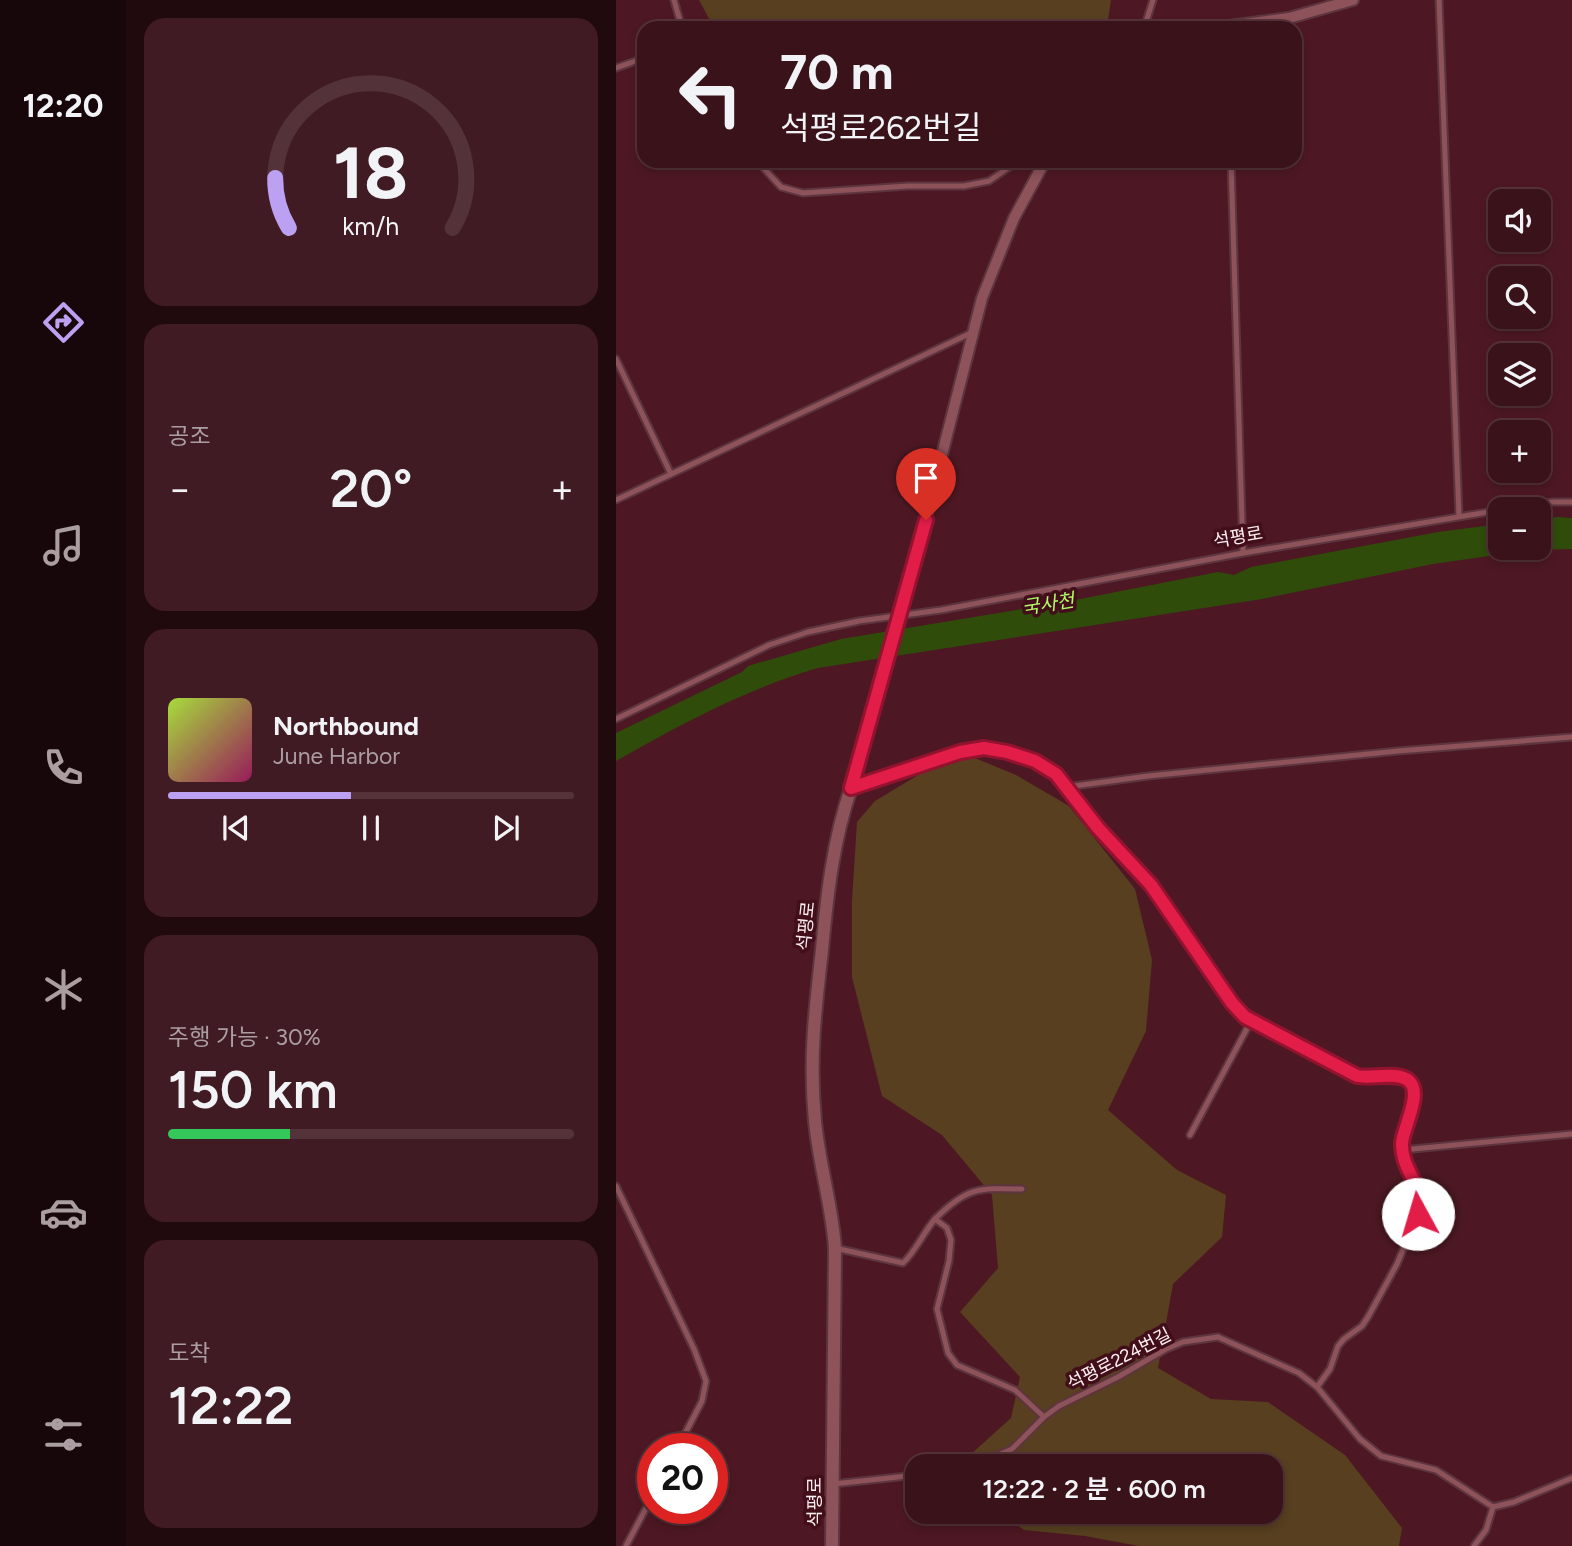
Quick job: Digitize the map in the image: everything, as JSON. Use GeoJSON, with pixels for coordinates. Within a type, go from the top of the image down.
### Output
{"type":"FeatureCollection","features":[{"type":"Feature","properties":{"kind":"street"},"geometry":{"type":"LineString","coordinates":[[1269,21],[1353,0]]}},
{"type":"Feature","properties":{"kind":"street","name":"석평로"},"geometry":{"type":"LineString","coordinates":[[832,1546],[835,1248],[833,1215],[815,1125],[811,1080],[812,1036],[828,889],[837,837],[900,619],[956,409],[982,298],[1014,218],[1041,168]]}},
{"type":"Feature","properties":{"kind":"lane"},"geometry":{"type":"LineString","coordinates":[[674,0],[680,21]]}},
{"type":"Feature","properties":{"kind":"lane"},"geometry":{"type":"LineString","coordinates":[[1146,21],[1153,0]]}},
{"type":"Feature","properties":{"kind":"lane"},"geometry":{"type":"LineString","coordinates":[[1439,0],[1459,516]]}},
{"type":"Feature","properties":{"kind":"lane"},"geometry":{"type":"LineString","coordinates":[[616,68],[637,60]]}},
{"type":"Feature","properties":{"kind":"lane"},"geometry":{"type":"LineString","coordinates":[[763,168],[781,187],[803,193],[977,184],[989,181],[1008,168]]}},
{"type":"Feature","properties":{"kind":"lane"},"geometry":{"type":"LineString","coordinates":[[1231,168],[1243,553]]}},
{"type":"Feature","properties":{"kind":"lane"},"geometry":{"type":"LineString","coordinates":[[616,500],[973,332]]}},
{"type":"Feature","properties":{"kind":"lane"},"geometry":{"type":"LineString","coordinates":[[616,359],[671,474]]}},
{"type":"Feature","properties":{"kind":"lane","name":"석평로"},"geometry":{"type":"LineString","coordinates":[[1551,502],[1572,502]]}},
{"type":"Feature","properties":{"kind":"lane","name":"석평로"},"geometry":{"type":"LineString","coordinates":[[616,719],[769,645],[835,625],[900,619],[1243,553],[1488,512]]}},
{"type":"Feature","properties":{"kind":"lane"},"geometry":{"type":"LineString","coordinates":[[1067,787],[1148,776],[1398,751],[1572,737]]}},
{"type":"Feature","properties":{"kind":"lane"},"geometry":{"type":"LineString","coordinates":[[851,788],[960,752],[984,748],[1035,761],[1056,774],[1098,828],[1151,885],[1232,1003],[1251,1021],[1357,1076],[1407,1079],[1413,1085],[1414,1095],[1402,1139],[1402,1150],[1420,1193],[1418,1214],[1397,1264],[1368,1317],[1362,1326],[1338,1346],[1330,1369],[1317,1387]]}},
{"type":"Feature","properties":{"kind":"lane"},"geometry":{"type":"LineString","coordinates":[[1190,1135],[1251,1021]]}},
{"type":"Feature","properties":{"kind":"lane"},"geometry":{"type":"LineString","coordinates":[[1402,1150],[1572,1134]]}},
{"type":"Feature","properties":{"kind":"lane"},"geometry":{"type":"LineString","coordinates":[[616,1186],[703,1370],[706,1381],[702,1401],[685,1433]]}},
{"type":"Feature","properties":{"kind":"lane"},"geometry":{"type":"LineString","coordinates":[[835,1248],[903,1263],[911,1256],[922,1233],[953,1200],[977,1190],[1021,1189]]}},
{"type":"Feature","properties":{"kind":"lane"},"geometry":{"type":"LineString","coordinates":[[935,1219],[947,1228],[951,1240],[937,1309],[948,1353],[957,1365],[1015,1390],[1044,1417]]}},
{"type":"Feature","properties":{"kind":"lane","name":"석평로224번길"},"geometry":{"type":"LineString","coordinates":[[999,1454],[1012,1448],[1059,1406],[1118,1377],[1166,1349],[1200,1338],[1217,1337],[1299,1373],[1317,1387],[1369,1448],[1381,1456],[1436,1470],[1493,1507]]}},
{"type":"Feature","properties":{"kind":"lane"},"geometry":{"type":"LineString","coordinates":[[832,1484],[905,1476]]}},
{"type":"Feature","properties":{"kind":"lane"},"geometry":{"type":"LineString","coordinates":[[1474,1546],[1486,1530],[1493,1507],[1514,1502],[1572,1478]]}},
{"type":"Feature","properties":{"kind":"lane"},"geometry":{"type":"LineString","coordinates":[[626,1546],[638,1524]]}},
{"type":"Feature","properties":{"kind":"shaded area"},"geometry":{"type":"Polygon","coordinates":[[[699,0],[1111,0],[1107,21],[710,21],[699,0]]]}},
{"type":"Feature","properties":{"kind":"shaded area"},"geometry":{"type":"Polygon","coordinates":[[[1551,518],[1572,518],[1572,549],[1551,550],[1551,518]]]}},
{"type":"Feature","properties":{"kind":"shaded area"},"geometry":{"type":"Polygon","coordinates":[[[1488,526],[1488,556],[1433,564],[1262,599],[818,668],[765,686],[714,708],[616,761],[616,733],[742,672],[748,666],[841,639],[1070,601],[1218,572],[1234,575],[1251,567],[1438,532],[1488,526]]]}},
{"type":"Feature","properties":{"kind":"shaded area"},"geometry":{"type":"Polygon","coordinates":[[[958,751],[1016,775],[1069,806],[1135,889],[1152,960],[1146,1031],[1108,1110],[1177,1170],[1226,1195],[1222,1237],[1173,1284],[1158,1368],[1211,1399],[1268,1402],[1345,1455],[1402,1528],[1399,1546],[1139,1546],[1085,1536],[1024,1530],[1016,1524],[1283,1524],[1283,1454],[971,1454],[1011,1418],[1020,1377],[960,1312],[998,1268],[992,1195],[942,1135],[882,1096],[852,977],[852,900],[857,822],[875,801],[958,751]]]}},
{"type":"Feature","properties":{"kind":"route"},"geometry":{"type":"LineString","coordinates":[[926,520],[851,788],[899,770],[960,752],[984,748],[1035,761],[1056,774],[1098,828],[1151,885],[1232,1003],[1245,1017],[1357,1076],[1398,1077],[1407,1079],[1413,1085],[1414,1095],[1402,1139],[1402,1154],[1420,1193],[1418,1214]]}},
{"type":"Feature","properties":{"kind":"water label","name":"국사천"},"geometry":{"type":"Point","coordinates":[1048,604]}}]}
